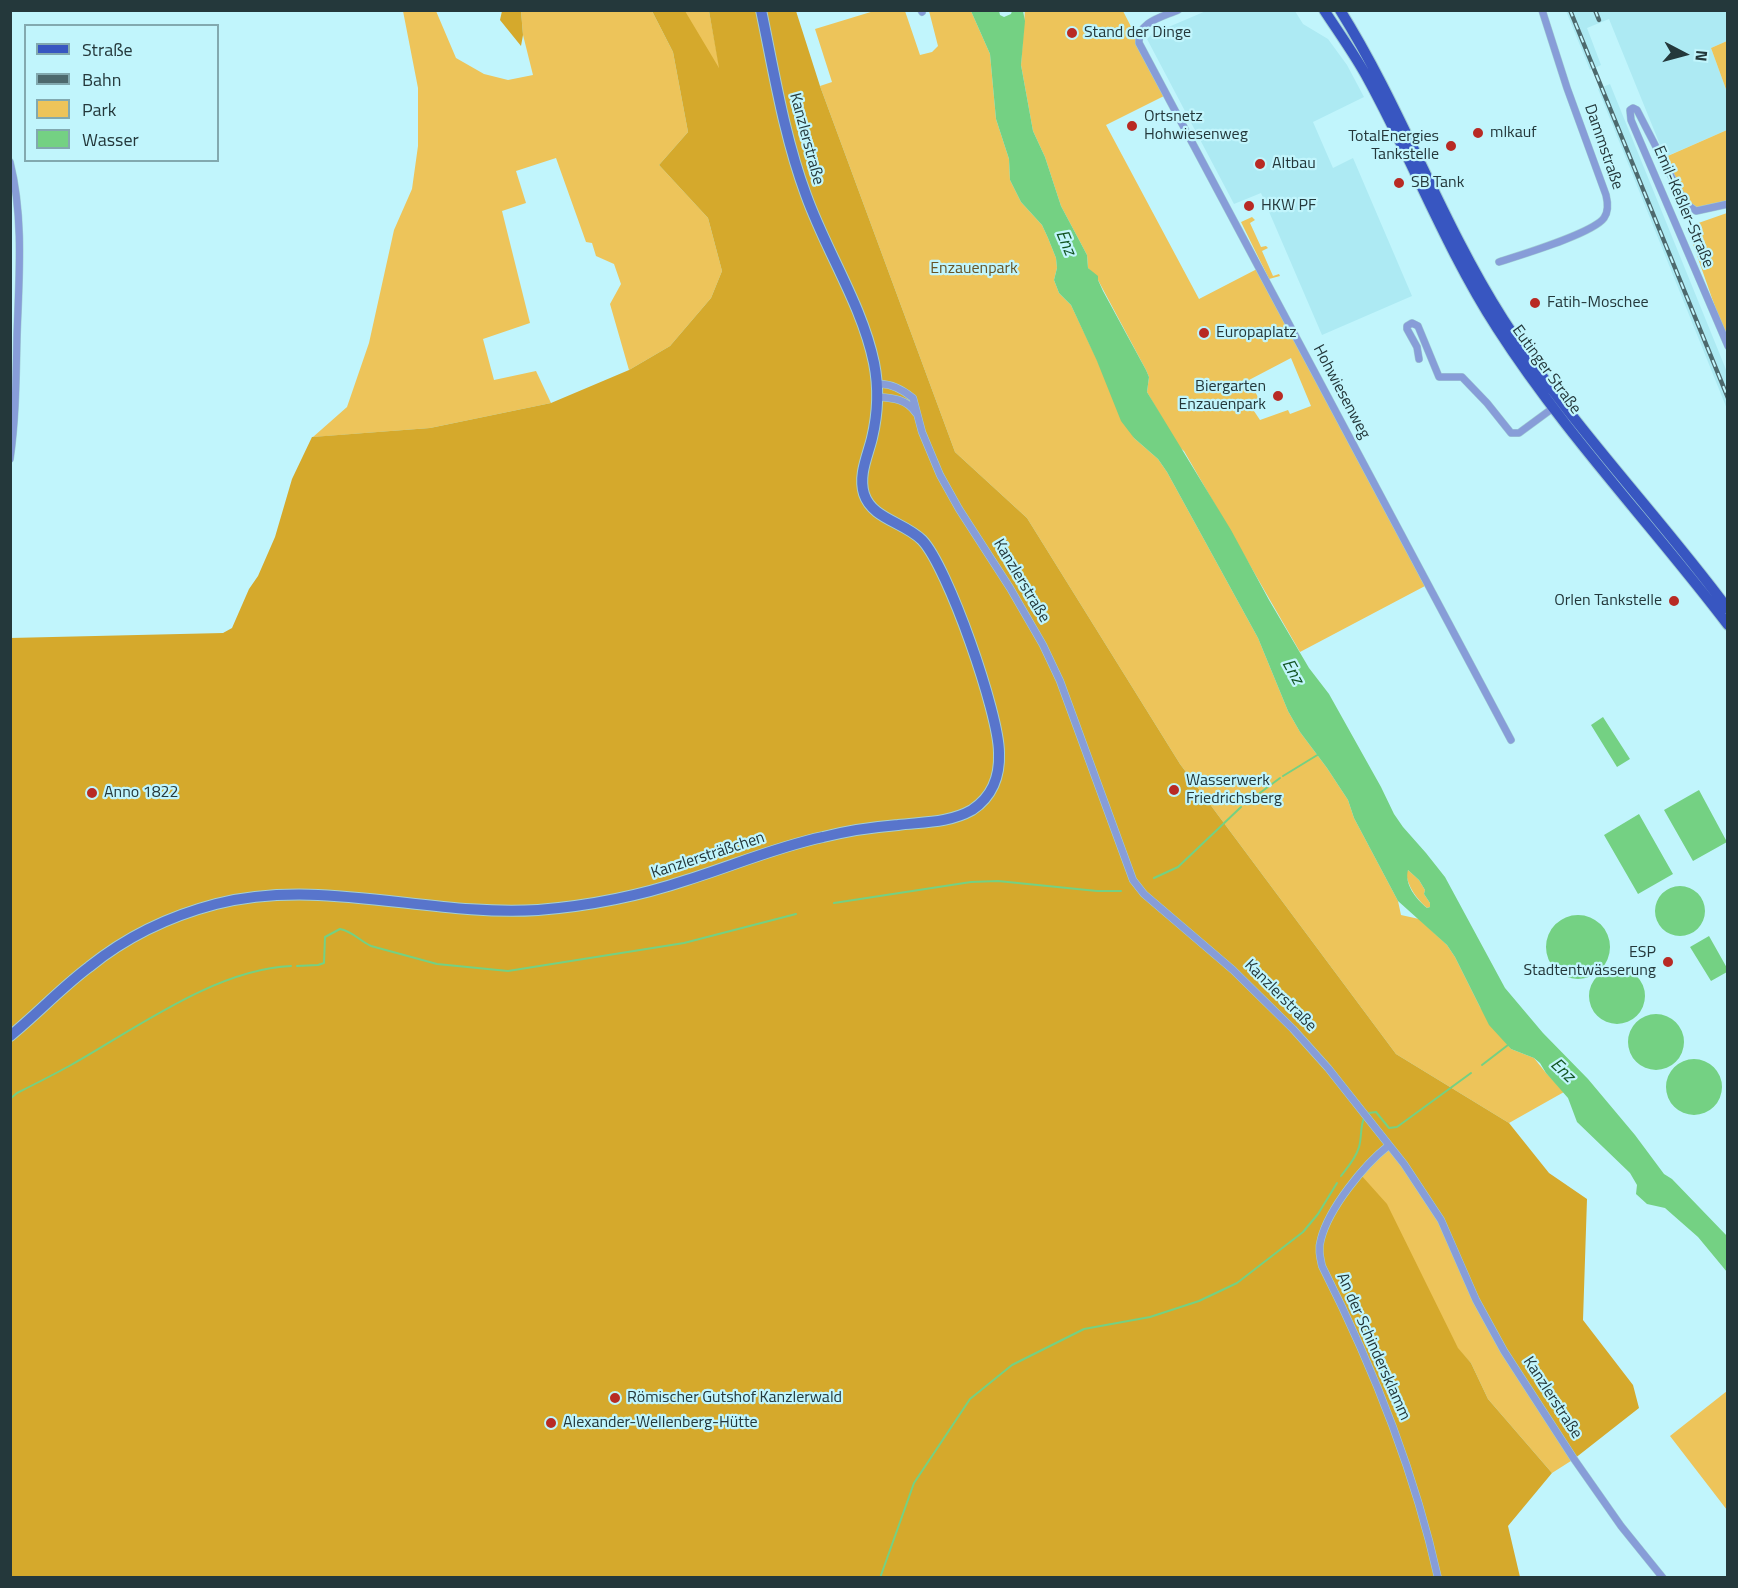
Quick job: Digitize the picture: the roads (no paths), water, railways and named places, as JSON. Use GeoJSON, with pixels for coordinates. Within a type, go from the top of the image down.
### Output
{"type":"FeatureCollection","features":[{"type":"Feature","properties":{"kind":"main road","name":"Kanzlerstraße"},"geometry":{"type":"LineString","coordinates":[[761,10],[783,117],[798,172],[821,233],[872,352],[878,384]]}},
{"type":"Feature","properties":{"kind":"main road","name":"Eutinger Straße"},"geometry":{"type":"LineString","coordinates":[[1324,10],[1386,102],[1429,206],[1497,328],[1553,408],[1728,625]]}},
{"type":"Feature","properties":{"kind":"main road","name":"Eutinger Straße"},"geometry":{"type":"LineString","coordinates":[[1340,10],[1439,205],[1477,277],[1504,321],[1571,416],[1728,609]]}},
{"type":"Feature","properties":{"kind":"main road","name":"Kanzlersträßchen"},"geometry":{"type":"LineString","coordinates":[[10,1036],[72,981],[112,950],[131,938],[173,918],[219,903],[265,895],[305,894],[466,910],[531,910],[574,906],[641,893],[682,882],[818,838],[859,830],[945,820],[967,813],[979,804],[997,778],[999,744],[985,691],[964,628],[946,582],[925,543],[909,529],[876,511],[869,504],[863,492],[863,471],[873,436],[878,384]]}},
{"type":"Feature","properties":{"kind":"street","name":"Hohwiesenweg"},"geometry":{"type":"LineString","coordinates":[[1178,10],[1147,24],[1140,31],[1139,43],[1511,740]]}},
{"type":"Feature","properties":{"kind":"street","name":"Dammstraße"},"geometry":{"type":"LineString","coordinates":[[1499,262],[1589,229],[1602,220],[1607,208],[1606,195],[1567,88],[1542,10]]}},
{"type":"Feature","properties":{"kind":"street","name":"Emil-Keßler-Straße"},"geometry":{"type":"LineString","coordinates":[[1728,204],[1696,211],[1685,203],[1637,110],[1633,108],[1630,110],[1631,120],[1728,346]]}},
{"type":"Feature","properties":{"kind":"street"},"geometry":{"type":"LineString","coordinates":[[10,162],[18,190],[20,260],[15,400],[10,459]]}},
{"type":"Feature","properties":{"kind":"street"},"geometry":{"type":"LineString","coordinates":[[10,218],[19,219]]}},
{"type":"Feature","properties":{"kind":"street"},"geometry":{"type":"LineString","coordinates":[[1419,359],[1417,347],[1407,329],[1412,322],[1418,326],[1439,377],[1462,377],[1511,433],[1519,433],[1553,408]]}},
{"type":"Feature","properties":{"kind":"street","name":"Kanzlerstraße"},"geometry":{"type":"LineString","coordinates":[[878,384],[892,385],[913,398],[922,432],[940,475],[1043,645],[1060,681],[1133,880],[1144,894],[1233,970],[1293,1029],[1328,1068],[1422,1189],[1441,1220],[1476,1300],[1504,1351],[1574,1459],[1621,1526],[1663,1578]]}},
{"type":"Feature","properties":{"kind":"street"},"geometry":{"type":"LineString","coordinates":[[878,398],[890,398],[908,403],[919,418]]}},
{"type":"Feature","properties":{"kind":"street","name":"An der Schindersklamm"},"geometry":{"type":"LineString","coordinates":[[1388,1146],[1372,1159],[1340,1201],[1320,1239],[1320,1257],[1360,1344],[1389,1415],[1424,1520],[1438,1578]]}},
{"type":"Feature","properties":{"kind":"water","name":"Enz"},"geometry":{"type":"Polygon","coordinates":[[[971,11],[999,11],[1004,17],[1012,11],[1023,11],[1025,21],[1021,65],[1033,131],[1045,157],[1061,206],[1087,255],[1088,268],[1098,276],[1103,291],[1146,370],[1149,377],[1147,392],[1231,530],[1309,668],[1329,694],[1394,814],[1445,877],[1505,988],[1543,1033],[1588,1079],[1664,1174],[1672,1179],[1727,1236],[1727,1272],[1698,1237],[1665,1208],[1647,1204],[1636,1194],[1637,1185],[1630,1173],[1577,1122],[1568,1098],[1540,1063],[1534,1058],[1511,1049],[1489,1025],[1447,945],[1398,901],[1354,818],[1348,800],[1288,711],[1258,638],[1167,472],[1158,459],[1134,438],[1121,421],[1071,305],[1059,293],[1054,280],[1057,268],[1056,258],[1048,238],[1042,225],[1021,202],[1010,180],[1009,159],[996,119],[990,54],[971,11]],[[1408,870],[1408,881],[1412,891],[1427,908],[1430,907],[1424,894],[1425,890],[1419,880],[1408,870]]]}},
{"type":"Feature","properties":{"kind":"water"},"geometry":{"type":"Polygon","coordinates":[[[1603,717],[1630,759],[1617,767],[1591,725],[1603,717]]]}},
{"type":"Feature","properties":{"kind":"water"},"geometry":{"type":"Polygon","coordinates":[[[1699,790],[1727,842],[1693,861],[1664,810],[1699,790]]]}},
{"type":"Feature","properties":{"kind":"water"},"geometry":{"type":"Polygon","coordinates":[[[1639,814],[1673,874],[1638,894],[1604,835],[1639,814]]]}},
{"type":"Feature","properties":{"kind":"water"},"geometry":{"type":"Polygon","coordinates":[[[1685,886],[1698,893],[1704,901],[1704,921],[1698,929],[1690,935],[1675,936],[1662,929],[1656,921],[1655,906],[1662,893],[1670,887],[1685,886]]]}},
{"type":"Feature","properties":{"kind":"water"},"geometry":{"type":"Polygon","coordinates":[[[1572,915],[1584,915],[1601,924],[1608,935],[1610,947],[1608,959],[1601,970],[1584,979],[1572,979],[1560,974],[1551,965],[1546,953],[1546,941],[1551,929],[1560,920],[1572,915]]]}},
{"type":"Feature","properties":{"kind":"water"},"geometry":{"type":"Polygon","coordinates":[[[1709,936],[1727,968],[1727,972],[1711,981],[1690,947],[1709,936]]]}},
{"type":"Feature","properties":{"kind":"water"},"geometry":{"type":"Polygon","coordinates":[[[1617,968],[1632,973],[1640,981],[1645,996],[1640,1011],[1632,1019],[1617,1024],[1602,1019],[1594,1011],[1589,996],[1594,981],[1602,973],[1617,968]]]}},
{"type":"Feature","properties":{"kind":"water"},"geometry":{"type":"Polygon","coordinates":[[[1656,1014],[1671,1019],[1679,1027],[1684,1042],[1679,1057],[1671,1065],[1656,1070],[1641,1065],[1633,1057],[1628,1042],[1633,1027],[1641,1019],[1656,1014]]]}},
{"type":"Feature","properties":{"kind":"water"},"geometry":{"type":"Polygon","coordinates":[[[1694,1059],[1709,1064],[1717,1072],[1722,1087],[1717,1102],[1709,1110],[1694,1115],[1679,1110],[1671,1102],[1666,1087],[1671,1072],[1679,1064],[1694,1059]]]}},
{"type":"Feature","properties":{"kind":"waterway"},"geometry":{"type":"LineString","coordinates":[[1283,776],[1319,754]]}},
{"type":"Feature","properties":{"kind":"waterway"},"geometry":{"type":"LineString","coordinates":[[1245,804],[1280,778]]}},
{"type":"Feature","properties":{"kind":"waterway"},"geometry":{"type":"LineString","coordinates":[[1154,878],[1178,867],[1241,807]]}},
{"type":"Feature","properties":{"kind":"waterway"},"geometry":{"type":"LineString","coordinates":[[834,903],[971,882],[998,881],[1097,891],[1121,891]]}},
{"type":"Feature","properties":{"kind":"waterway"},"geometry":{"type":"LineString","coordinates":[[297,966],[324,963],[325,937],[340,929],[371,946],[437,964],[508,971],[684,943],[796,914]]}},
{"type":"Feature","properties":{"kind":"waterway"},"geometry":{"type":"LineString","coordinates":[[10,1099],[205,989],[263,970],[291,966]]}},
{"type":"Feature","properties":{"kind":"waterway"},"geometry":{"type":"LineString","coordinates":[[1482,1065],[1508,1045]]}},
{"type":"Feature","properties":{"kind":"waterway"},"geometry":{"type":"LineString","coordinates":[[1369,1113],[1376,1112],[1389,1128],[1397,1127],[1471,1073]]}},
{"type":"Feature","properties":{"kind":"waterway"},"geometry":{"type":"LineString","coordinates":[[1341,1176],[1358,1151],[1364,1118]]}},
{"type":"Feature","properties":{"kind":"waterway"},"geometry":{"type":"LineString","coordinates":[[880,1578],[914,1483],[970,1399],[1012,1365],[1084,1329],[1150,1317],[1199,1301],[1237,1283],[1303,1232],[1318,1214],[1337,1183]]}},
{"type":"Feature","properties":{"kind":"railway"},"geometry":{"type":"LineString","coordinates":[[1570,10],[1728,398]]}},
{"type":"Feature","properties":{"kind":"railway"},"geometry":{"type":"LineString","coordinates":[[1595,10],[1599,20]]}},
{"type":"Feature","properties":{"kind":"place","name":"Stand der Dinge"},"geometry":{"type":"Point","coordinates":[1072,33]}},
{"type":"Feature","properties":{"kind":"place","name":"Ortsnetz Hohwiesenweg"},"geometry":{"type":"Point","coordinates":[1132,126]}},
{"type":"Feature","properties":{"kind":"place","name":"mlkauf"},"geometry":{"type":"Point","coordinates":[1478,133]}},
{"type":"Feature","properties":{"kind":"place","name":"TotalEnergies Tankstelle"},"geometry":{"type":"Point","coordinates":[1451,146]}},
{"type":"Feature","properties":{"kind":"place","name":"Altbau"},"geometry":{"type":"Point","coordinates":[1260,164]}},
{"type":"Feature","properties":{"kind":"place","name":"SB Tank"},"geometry":{"type":"Point","coordinates":[1399,183]}},
{"type":"Feature","properties":{"kind":"place","name":"HKW PF"},"geometry":{"type":"Point","coordinates":[1249,206]}},
{"type":"Feature","properties":{"kind":"place","name":"Fatih-Moschee"},"geometry":{"type":"Point","coordinates":[1535,303]}},
{"type":"Feature","properties":{"kind":"place","name":"Europaplatz"},"geometry":{"type":"Point","coordinates":[1204,333]}},
{"type":"Feature","properties":{"kind":"place","name":"Biergarten Enzauenpark"},"geometry":{"type":"Point","coordinates":[1278,396]}},
{"type":"Feature","properties":{"kind":"place","name":"Orlen Tankstelle"},"geometry":{"type":"Point","coordinates":[1674,601]}},
{"type":"Feature","properties":{"kind":"place","name":"Wasserwerk Friedrichsberg"},"geometry":{"type":"Point","coordinates":[1174,790]}},
{"type":"Feature","properties":{"kind":"place","name":"Anno 1822"},"geometry":{"type":"Point","coordinates":[92,793]}},
{"type":"Feature","properties":{"kind":"place","name":"ESP Stadtentwässerung"},"geometry":{"type":"Point","coordinates":[1668,962]}},
{"type":"Feature","properties":{"kind":"place","name":"Römischer Gutshof Kanzlerwald"},"geometry":{"type":"Point","coordinates":[615,1398]}},
{"type":"Feature","properties":{"kind":"place","name":"Alexander-Wellenberg-Hütte"},"geometry":{"type":"Point","coordinates":[551,1423]}},
{"type":"Feature","properties":{"kind":"park label","name":"Enzauenpark"},"geometry":{"type":"Point","coordinates":[974,269]}}]}
